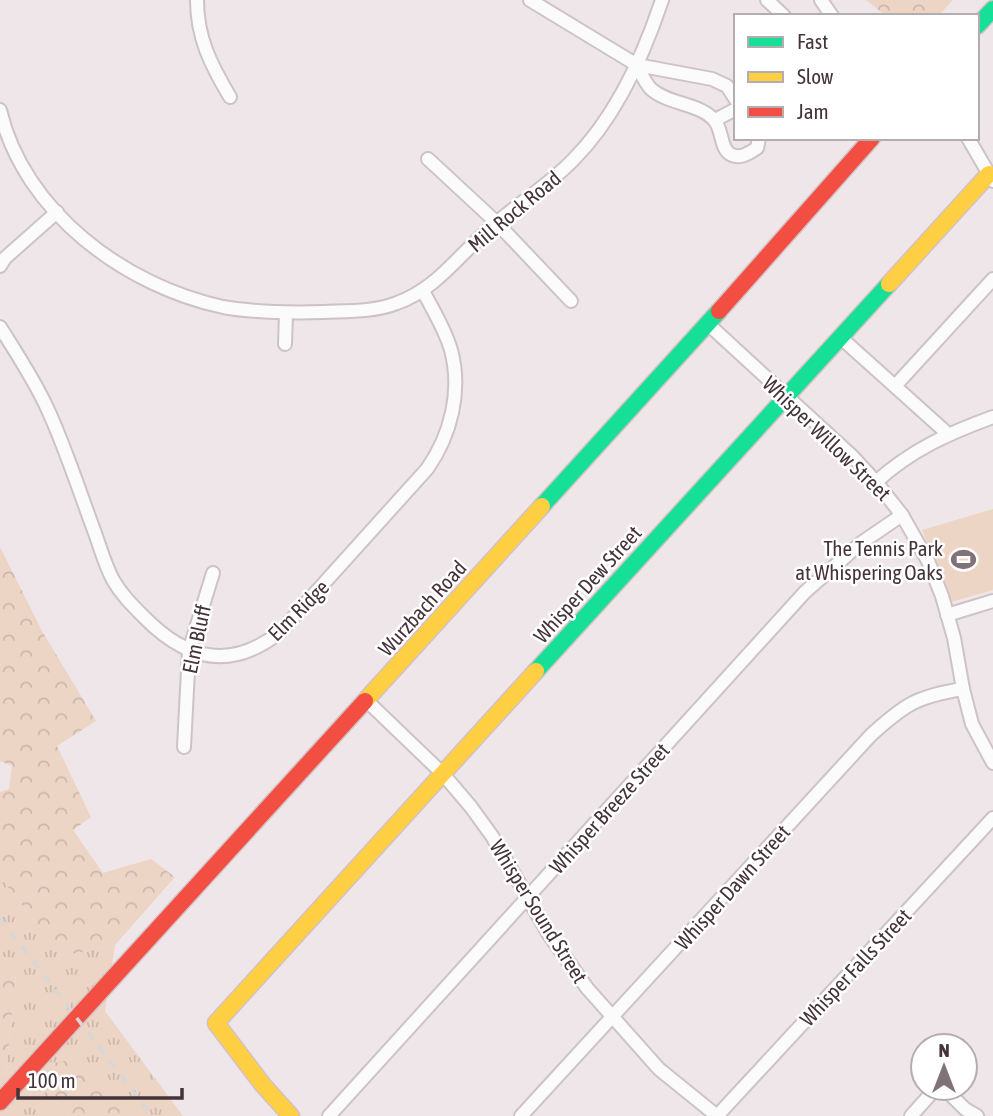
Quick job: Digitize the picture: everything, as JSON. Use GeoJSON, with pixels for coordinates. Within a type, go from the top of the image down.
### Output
{"type":"FeatureCollection","features":[{"type":"Feature","properties":{"kind":"main road"},"geometry":{"type":"LineString","coordinates":[[979,24],[993,9]]}},
{"type":"Feature","properties":{"kind":"main road","name":"Wurzbach Road"},"geometry":{"type":"LineString","coordinates":[[0,1102],[367,701],[870,140]]}},
{"type":"Feature","properties":{"kind":"main road","name":"Whisper Dew Street"},"geometry":{"type":"LineString","coordinates":[[291,1116],[263,1085],[216,1023],[785,397],[991,177]]}},
{"type":"Feature","properties":{"kind":"street"},"geometry":{"type":"LineString","coordinates":[[197,0],[198,23],[204,49],[230,97]]}},
{"type":"Feature","properties":{"kind":"street"},"geometry":{"type":"LineString","coordinates":[[530,0],[637,65],[712,79],[727,86],[734,97]]}},
{"type":"Feature","properties":{"kind":"street","name":"Mill Rock Road"},"geometry":{"type":"LineString","coordinates":[[0,110],[11,142],[24,167],[57,212],[77,233],[127,270],[190,298],[223,306],[286,313],[369,310],[398,303],[423,290],[448,271],[496,222],[553,178],[588,144],[603,124],[637,65],[662,0]]}},
{"type":"Feature","properties":{"kind":"street"},"geometry":{"type":"LineString","coordinates":[[767,0],[783,14]]}},
{"type":"Feature","properties":{"kind":"street"},"geometry":{"type":"LineString","coordinates":[[637,65],[650,88],[666,99],[715,120],[725,151],[730,155],[738,157],[748,154],[757,148],[759,140]]}},
{"type":"Feature","properties":{"kind":"street"},"geometry":{"type":"LineString","coordinates":[[715,120],[734,110]]}},
{"type":"Feature","properties":{"kind":"street"},"geometry":{"type":"LineString","coordinates":[[969,140],[991,177]]}},
{"type":"Feature","properties":{"kind":"street"},"geometry":{"type":"LineString","coordinates":[[428,159],[496,222],[571,301]]}},
{"type":"Feature","properties":{"kind":"street"},"geometry":{"type":"LineString","coordinates":[[0,266],[5,258],[57,212]]}},
{"type":"Feature","properties":{"kind":"street"},"geometry":{"type":"LineString","coordinates":[[895,386],[993,279]]}},
{"type":"Feature","properties":{"kind":"street","name":"Elm Ridge"},"geometry":{"type":"LineString","coordinates":[[0,327],[48,411],[114,580],[131,604],[156,629],[189,651],[233,656],[266,643],[280,632],[435,458],[451,418],[453,362],[442,326],[423,290]]}},
{"type":"Feature","properties":{"kind":"street"},"geometry":{"type":"LineString","coordinates":[[285,344],[286,313]]}},
{"type":"Feature","properties":{"kind":"street","name":"Whisper Willow Street"},"geometry":{"type":"LineString","coordinates":[[708,324],[876,482],[902,515],[928,561],[954,638],[962,689],[972,724],[993,763]]}},
{"type":"Feature","properties":{"kind":"street"},"geometry":{"type":"LineString","coordinates":[[840,337],[948,434]]}},
{"type":"Feature","properties":{"kind":"street"},"geometry":{"type":"LineString","coordinates":[[876,482],[912,453],[948,434],[993,417]]}},
{"type":"Feature","properties":{"kind":"street","name":"Whisper Breeze Street"},"geometry":{"type":"LineString","coordinates":[[329,1116],[805,592],[861,543],[902,515]]}},
{"type":"Feature","properties":{"kind":"street","name":"Elm Bluff"},"geometry":{"type":"LineString","coordinates":[[184,747],[189,651],[212,573]]}},
{"type":"Feature","properties":{"kind":"street"},"geometry":{"type":"LineString","coordinates":[[947,615],[993,601]]}},
{"type":"Feature","properties":{"kind":"street","name":"Whisper Dawn Street"},"geometry":{"type":"LineString","coordinates":[[521,1116],[871,735],[909,703],[962,689]]}},
{"type":"Feature","properties":{"kind":"street","name":"Whisper Sound Street"},"geometry":{"type":"LineString","coordinates":[[367,701],[443,774],[492,836],[527,898],[587,988],[659,1069],[717,1116]]}},
{"type":"Feature","properties":{"kind":"street","name":"Whisper Falls Street"},"geometry":{"type":"LineString","coordinates":[[717,1116],[993,818]]}},
{"type":"Feature","properties":{"kind":"street"},"geometry":{"type":"LineString","coordinates":[[911,1116],[924,1102]]}},
{"type":"Feature","properties":{"kind":"street"},"geometry":{"type":"LineString","coordinates":[[958,1102],[977,1116]]}},
{"type":"Feature","properties":{"kind":"green space"},"geometry":{"type":"Polygon","coordinates":[[[866,0],[953,0],[940,14],[884,14],[866,0]]]}},
{"type":"Feature","properties":{"kind":"green space","name":"The Tennis Park at Whispering Oaks"},"geometry":{"type":"Polygon","coordinates":[[[993,509],[993,590],[951,602],[922,530],[993,509]]]}},
{"type":"Feature","properties":{"kind":"green space"},"geometry":{"type":"Polygon","coordinates":[[[0,547],[42,631],[96,721],[57,746],[91,817],[73,830],[103,873],[151,859],[175,877],[115,945],[62,956],[0,877],[0,792],[9,789],[12,766],[0,761],[0,547]]]}},
{"type":"Feature","properties":{"kind":"green space"},"geometry":{"type":"Polygon","coordinates":[[[0,877],[62,956],[115,945],[105,1011],[183,1116],[122,1116],[117,1110],[7,1073],[41,1087],[69,1116],[0,1116],[0,1074],[6,1073],[16,974],[0,951],[0,877]]]}},
{"type":"Feature","properties":{"kind":"green space"},"geometry":{"type":"Polygon","coordinates":[[[0,951],[16,974],[6,1073],[0,1074],[0,951]]]}},
{"type":"Feature","properties":{"kind":"green space"},"geometry":{"type":"Polygon","coordinates":[[[85,1057],[122,1116],[69,1116],[41,1087],[6,1073],[85,1057]]]}},
{"type":"Feature","properties":{"kind":"railway"},"geometry":{"type":"LineString","coordinates":[[0,918],[152,1116]]}},
{"type":"Feature","properties":{"kind":"traffic: fast"},"geometry":{"type":"LineString","coordinates":[[979,24],[993,9]]}},
{"type":"Feature","properties":{"kind":"traffic: fast"},"geometry":{"type":"LineString","coordinates":[[536,671],[889,284]]}},
{"type":"Feature","properties":{"kind":"traffic: fast"},"geometry":{"type":"LineString","coordinates":[[542,506],[719,311]]}},
{"type":"Feature","properties":{"kind":"traffic: slow"},"geometry":{"type":"LineString","coordinates":[[889,284],[989,174]]}},
{"type":"Feature","properties":{"kind":"traffic: slow"},"geometry":{"type":"LineString","coordinates":[[365,701],[542,506]]}},
{"type":"Feature","properties":{"kind":"traffic: slow"},"geometry":{"type":"LineString","coordinates":[[291,1116],[263,1085],[216,1023],[536,671]]}},
{"type":"Feature","properties":{"kind":"traffic: jam"},"geometry":{"type":"LineString","coordinates":[[719,311],[870,140]]}},
{"type":"Feature","properties":{"kind":"traffic: jam"},"geometry":{"type":"LineString","coordinates":[[0,1102],[365,701]]}},
{"type":"Feature","properties":{"kind":"place","name":"The Tennis Park at Whispering Oaks"},"geometry":{"type":"Point","coordinates":[963,560]}}]}
